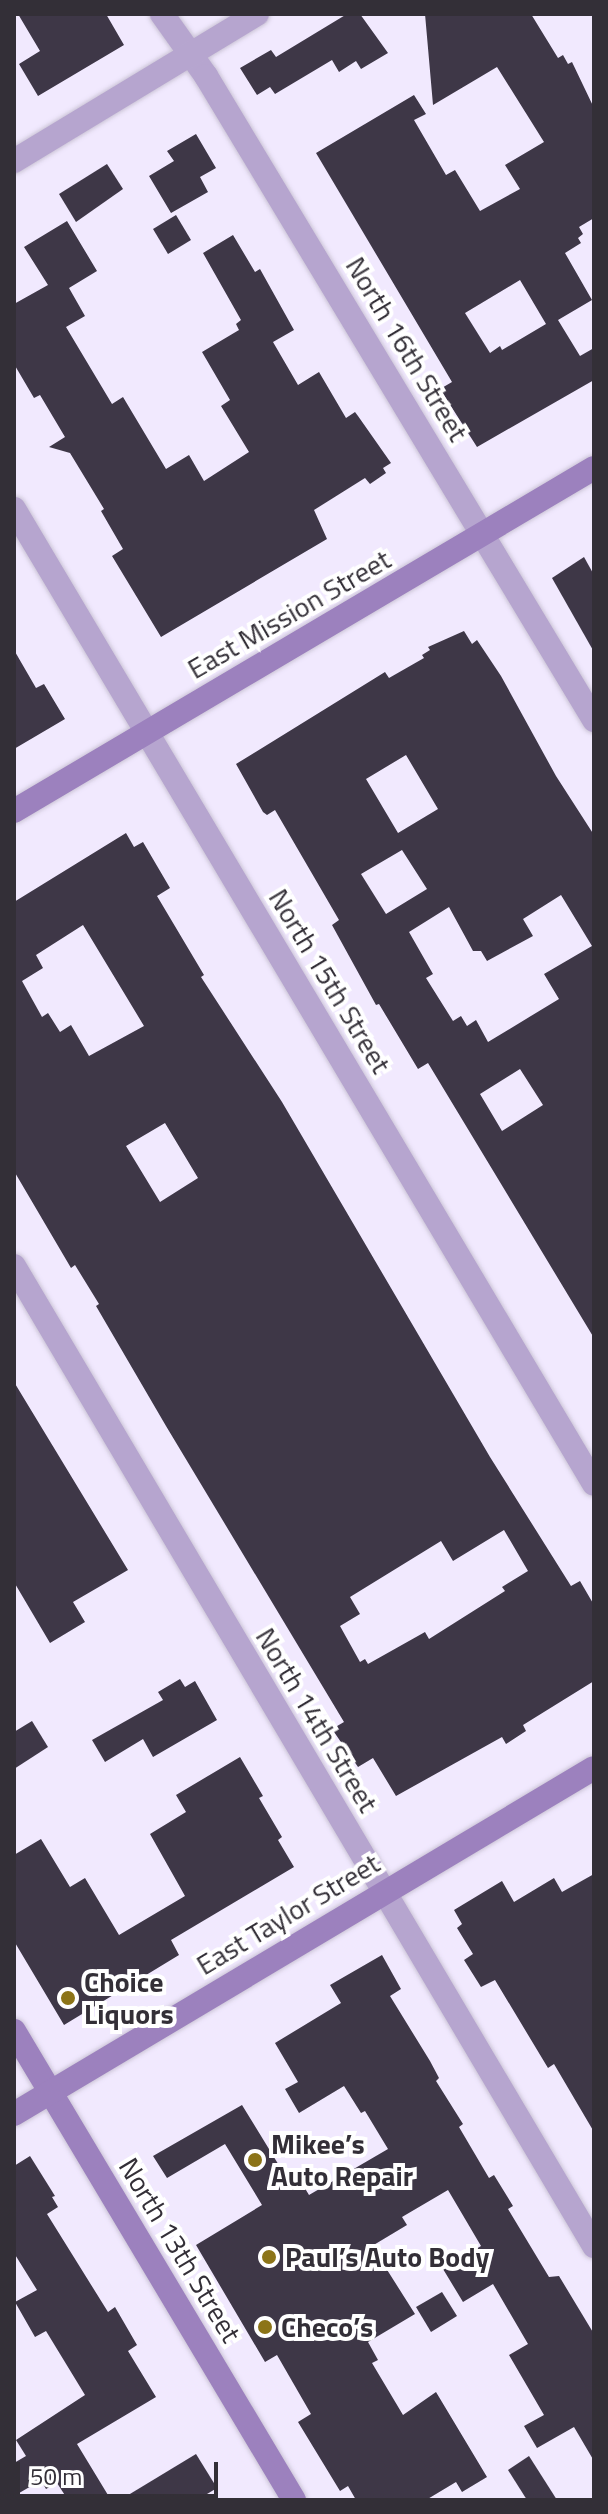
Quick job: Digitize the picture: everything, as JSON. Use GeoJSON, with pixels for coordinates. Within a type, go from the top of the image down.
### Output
{"type":"FeatureCollection","features":[{"type":"Feature","properties":{"kind":"main road","name":"East Mission Street"},"geometry":{"type":"LineString","coordinates":[[14,811],[594,468]]}},
{"type":"Feature","properties":{"kind":"main road","name":"East Taylor Street"},"geometry":{"type":"LineString","coordinates":[[14,2114],[594,1768]]}},
{"type":"Feature","properties":{"kind":"main road","name":"North 13th Street"},"geometry":{"type":"LineString","coordinates":[[14,2031],[294,2500]]}},
{"type":"Feature","properties":{"kind":"street","name":"North 16th Street"},"geometry":{"type":"LineString","coordinates":[[162,14],[190,53],[594,720]]}},
{"type":"Feature","properties":{"kind":"street"},"geometry":{"type":"LineString","coordinates":[[14,161],[257,14]]}},
{"type":"Feature","properties":{"kind":"street","name":"North 15th Street"},"geometry":{"type":"LineString","coordinates":[[14,509],[594,1484]]}},
{"type":"Feature","properties":{"kind":"street","name":"North 14th Street"},"geometry":{"type":"LineString","coordinates":[[14,1266],[594,2246]]}},
{"type":"Feature","properties":{"kind":"building"},"geometry":{"type":"Polygon","coordinates":[[[18,14],[106,14],[124,45],[38,96],[19,64],[40,51],[18,14]]]}},
{"type":"Feature","properties":{"kind":"building"},"geometry":{"type":"Polygon","coordinates":[[[347,14],[360,14],[388,53],[361,69],[356,61],[339,72],[332,60],[275,94],[270,87],[257,95],[240,68],[271,50],[276,57],[347,14]]]}},
{"type":"Feature","properties":{"kind":"building"},"geometry":{"type":"Polygon","coordinates":[[[425,14],[531,14],[558,58],[563,55],[568,64],[572,62],[594,108],[594,218],[579,227],[583,234],[578,238],[581,243],[565,253],[592,300],[558,320],[580,356],[594,348],[594,380],[477,447],[440,389],[452,382],[316,153],[414,95],[426,114],[414,120],[446,175],[455,170],[480,211],[520,189],[505,165],[544,142],[497,67],[433,105],[425,14]],[[520,280],[465,313],[490,353],[500,346],[502,350],[546,324],[520,280]]]}},
{"type":"Feature","properties":{"kind":"building"},"geometry":{"type":"Polygon","coordinates":[[[196,134],[216,168],[200,177],[208,192],[171,213],[149,176],[174,161],[167,151],[196,134]]]}},
{"type":"Feature","properties":{"kind":"building"},"geometry":{"type":"Polygon","coordinates":[[[107,164],[123,189],[76,222],[59,194],[107,164]]]}},
{"type":"Feature","properties":{"kind":"building"},"geometry":{"type":"Polygon","coordinates":[[[176,215],[191,240],[168,254],[153,229],[176,215]]]}},
{"type":"Feature","properties":{"kind":"building"},"geometry":{"type":"Polygon","coordinates":[[[67,221],[97,271],[69,288],[85,316],[66,327],[112,404],[123,397],[166,469],[189,455],[204,481],[249,452],[221,406],[230,400],[202,352],[239,330],[236,324],[241,320],[203,253],[233,235],[255,272],[260,269],[294,330],[273,342],[298,385],[319,372],[346,418],[355,412],[391,463],[383,468],[386,473],[370,484],[365,478],[314,510],[327,539],[161,637],[112,556],[123,549],[101,511],[104,509],[70,453],[49,447],[65,437],[40,395],[34,398],[14,364],[14,304],[48,285],[24,247],[67,221]]]}},
{"type":"Feature","properties":{"kind":"building"},"geometry":{"type":"Polygon","coordinates":[[[584,557],[594,575],[594,652],[552,578],[584,557]]]}},
{"type":"Feature","properties":{"kind":"building"},"geometry":{"type":"Polygon","coordinates":[[[464,631],[472,644],[477,640],[594,835],[594,1338],[428,1063],[418,1069],[379,1004],[376,1005],[332,925],[339,920],[275,810],[267,815],[263,812],[236,764],[385,672],[389,678],[424,658],[422,655],[430,650],[428,647],[464,631]],[[406,755],[366,779],[398,833],[438,809],[406,755]],[[402,850],[361,874],[386,914],[427,889],[402,850]],[[561,895],[523,919],[533,936],[487,961],[481,951],[473,951],[449,907],[409,932],[433,974],[426,978],[453,1021],[461,1016],[467,1026],[476,1020],[488,1042],[559,999],[544,974],[592,946],[561,895]],[[520,1069],[480,1094],[502,1131],[543,1105],[520,1069]]]}},
{"type":"Feature","properties":{"kind":"building"},"geometry":{"type":"Polygon","coordinates":[[[14,650],[36,688],[44,684],[65,719],[14,749],[14,650]]]}},
{"type":"Feature","properties":{"kind":"building"},"geometry":{"type":"Polygon","coordinates":[[[126,833],[134,847],[143,842],[170,888],[157,896],[204,975],[201,977],[282,1102],[490,1457],[571,1586],[580,1581],[594,1605],[594,1681],[523,1725],[526,1731],[506,1744],[502,1737],[396,1796],[373,1758],[358,1767],[332,1729],[344,1722],[166,1426],[96,1306],[99,1304],[75,1265],[71,1268],[14,1171],[14,902],[126,833]],[[83,925],[36,955],[43,968],[22,981],[42,1017],[48,1013],[60,1032],[71,1025],[89,1056],[144,1026],[83,925]],[[165,1123],[126,1146],[160,1202],[198,1178],[165,1123]],[[504,1530],[453,1561],[441,1541],[350,1597],[360,1614],[340,1626],[360,1662],[365,1659],[368,1664],[425,1632],[429,1639],[505,1591],[502,1587],[528,1571],[504,1530]]]}},
{"type":"Feature","properties":{"kind":"building"},"geometry":{"type":"Polygon","coordinates":[[[14,1382],[128,1570],[73,1602],[85,1622],[50,1643],[14,1582],[14,1382]]]}},
{"type":"Feature","properties":{"kind":"building"},"geometry":{"type":"Polygon","coordinates":[[[180,1679],[185,1687],[195,1681],[217,1720],[153,1757],[143,1739],[105,1762],[92,1740],[163,1700],[158,1692],[180,1679]]]}},
{"type":"Feature","properties":{"kind":"building"},"geometry":{"type":"Polygon","coordinates":[[[32,1721],[48,1747],[14,1769],[14,1732],[32,1721]]]}},
{"type":"Feature","properties":{"kind":"building"},"geometry":{"type":"Polygon","coordinates":[[[240,1757],[263,1796],[259,1798],[282,1837],[278,1840],[294,1867],[171,1940],[179,1955],[64,2025],[14,1941],[14,1855],[41,1839],[70,1887],[85,1878],[119,1935],[185,1896],[150,1834],[186,1812],[176,1795],[240,1757]]]}},
{"type":"Feature","properties":{"kind":"building"},"geometry":{"type":"Polygon","coordinates":[[[594,1874],[594,2132],[554,2064],[548,2068],[495,1980],[481,1987],[464,1960],[473,1954],[457,1928],[462,1924],[454,1910],[502,1881],[514,1902],[554,1878],[562,1892],[594,1874]]]}},
{"type":"Feature","properties":{"kind":"building"},"geometry":{"type":"Polygon","coordinates":[[[382,1955],[401,1989],[390,1996],[439,2078],[436,2081],[463,2124],[459,2127],[489,2178],[494,2175],[513,2206],[508,2209],[549,2277],[559,2276],[594,2334],[594,2461],[574,2427],[537,2448],[524,2426],[544,2415],[509,2355],[528,2344],[493,2284],[463,2302],[443,2269],[481,2246],[448,2190],[402,2217],[407,2225],[372,2246],[415,2314],[368,2342],[378,2360],[372,2363],[403,2415],[436,2392],[487,2477],[462,2492],[456,2482],[426,2500],[356,2500],[348,2486],[340,2491],[298,2422],[311,2414],[277,2355],[265,2362],[196,2245],[262,2205],[225,2144],[167,2178],[153,2156],[242,2105],[291,2185],[300,2180],[309,2195],[388,2149],[365,2111],[361,2113],[344,2086],[299,2113],[285,2089],[298,2082],[275,2043],[341,2003],[330,1985],[382,1955]]]}},
{"type":"Feature","properties":{"kind":"building"},"geometry":{"type":"Polygon","coordinates":[[[30,2156],[55,2196],[52,2197],[58,2207],[47,2214],[108,2312],[115,2307],[137,2345],[128,2351],[156,2397],[77,2444],[111,2500],[68,2500],[57,2483],[46,2489],[42,2482],[14,2496],[14,2463],[26,2456],[16,2440],[85,2395],[46,2331],[35,2337],[15,2302],[37,2290],[14,2253],[14,2166],[30,2156]]]}},
{"type":"Feature","properties":{"kind":"building"},"geometry":{"type":"Polygon","coordinates":[[[442,2292],[457,2316],[431,2332],[416,2307],[442,2292]]]}},
{"type":"Feature","properties":{"kind":"building"},"geometry":{"type":"Polygon","coordinates":[[[196,2454],[217,2488],[197,2500],[120,2500],[196,2454]]]}},
{"type":"Feature","properties":{"kind":"building"},"geometry":{"type":"Polygon","coordinates":[[[529,2456],[557,2500],[527,2500],[508,2470],[529,2456]]]}},
{"type":"Feature","properties":{"kind":"place","name":"Choice Liquors"},"geometry":{"type":"Point","coordinates":[68,1998]}},
{"type":"Feature","properties":{"kind":"place","name":"Mikee’s Auto Repair"},"geometry":{"type":"Point","coordinates":[255,2160]}},
{"type":"Feature","properties":{"kind":"place","name":"Paul’s Auto Body"},"geometry":{"type":"Point","coordinates":[269,2257]}},
{"type":"Feature","properties":{"kind":"place","name":"Checo’s"},"geometry":{"type":"Point","coordinates":[265,2327]}}]}
